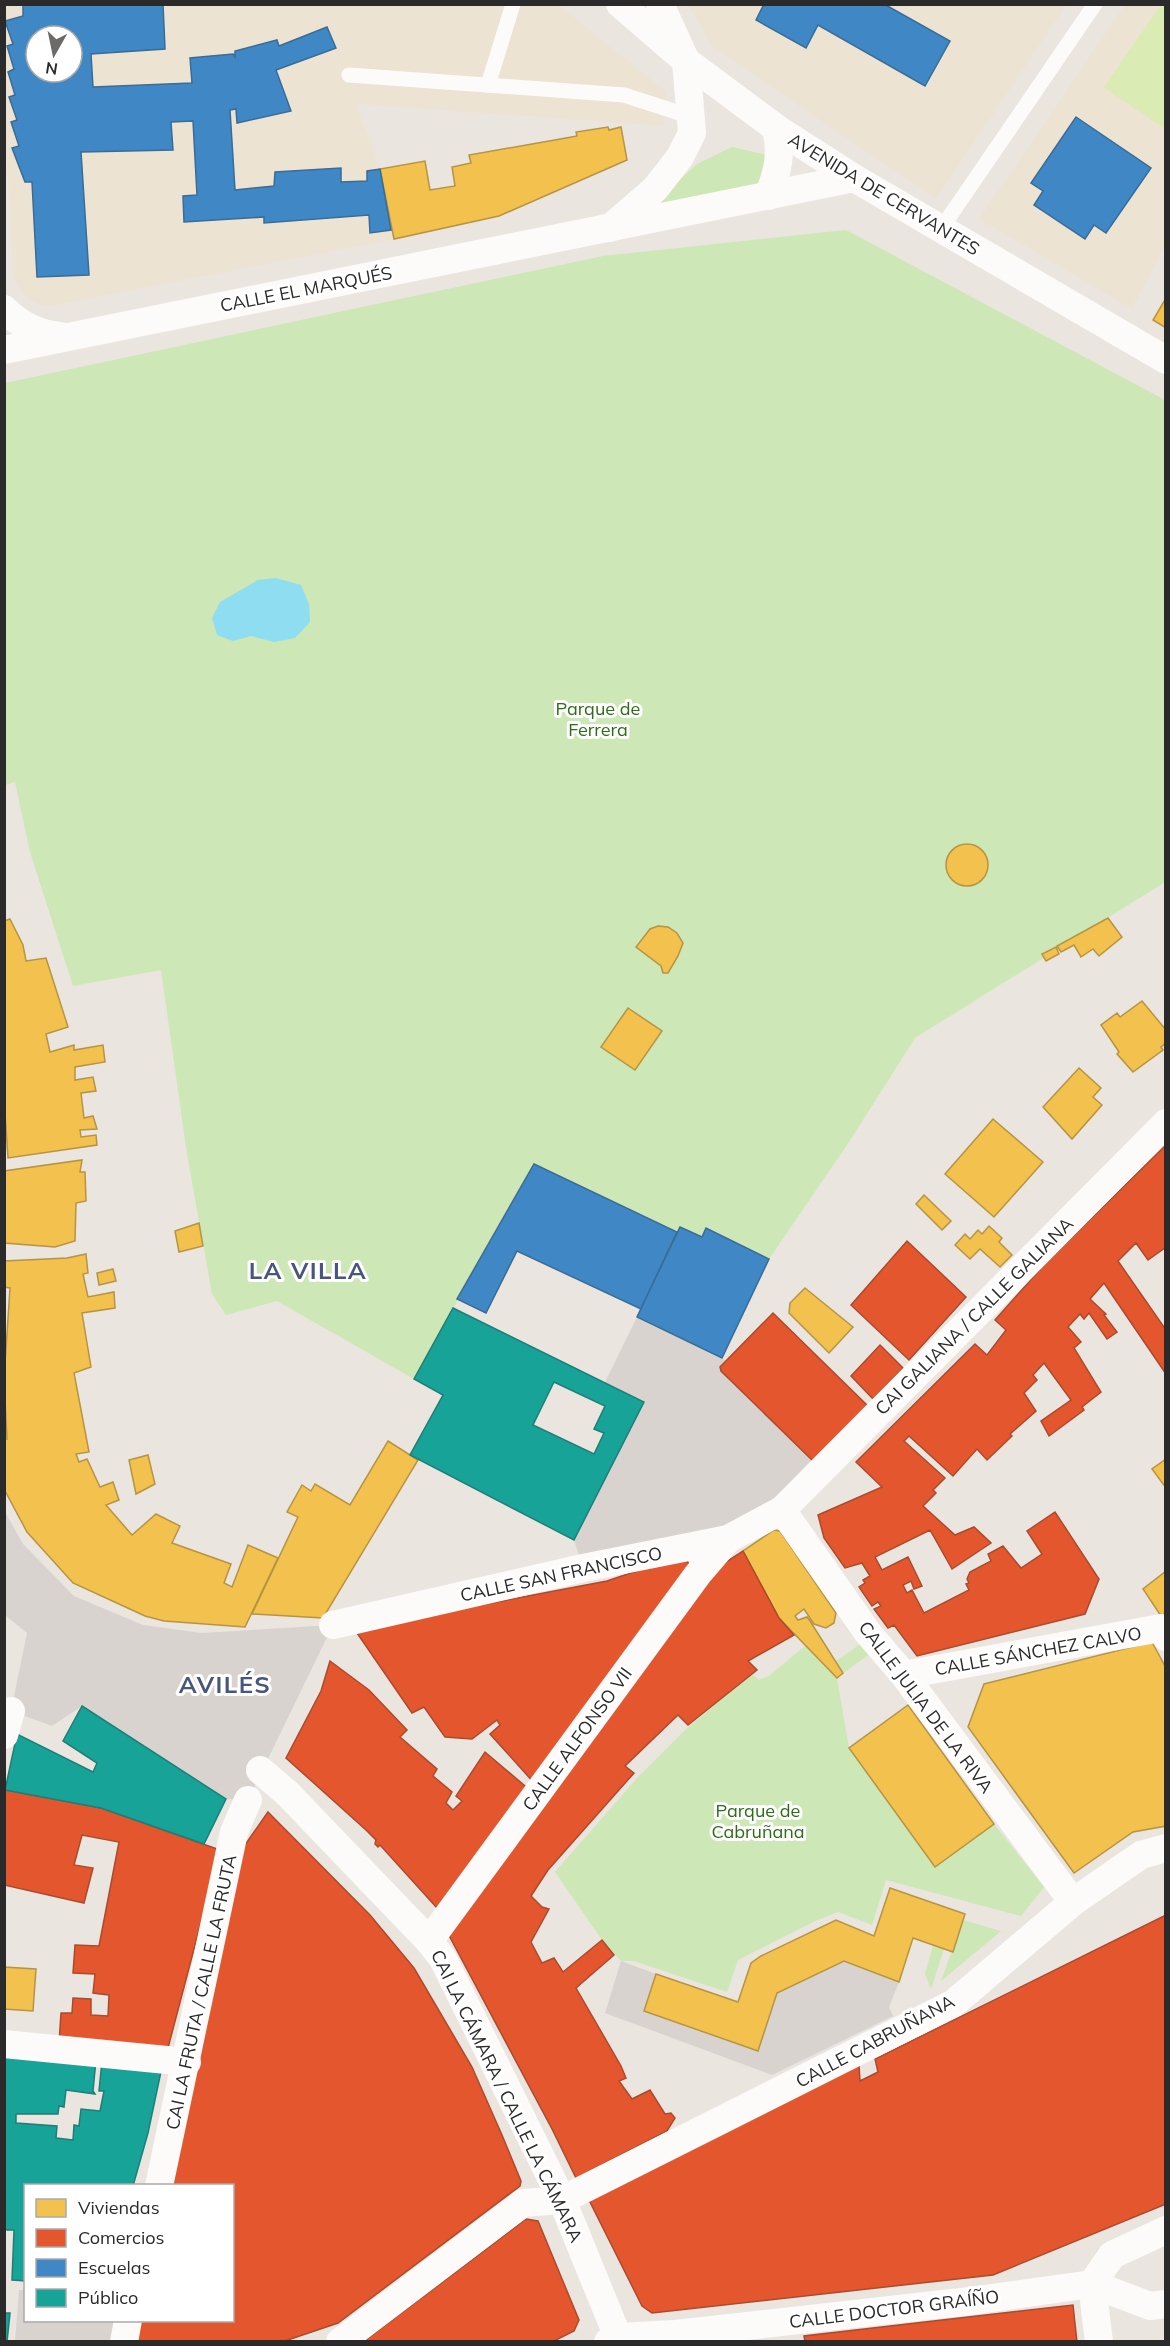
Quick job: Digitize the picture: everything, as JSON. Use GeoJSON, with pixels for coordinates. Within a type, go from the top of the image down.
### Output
{"type":"FeatureCollection","features":[{"type":"Feature","properties":{"kind":"street","name":"AVENIDA DE CERVANTES"},"geometry":{"type":"LineString","coordinates":[[620,4],[686,61],[776,128],[854,178],[1166,360]]}},
{"type":"Feature","properties":{"kind":"street"},"geometry":{"type":"LineString","coordinates":[[660,4],[686,61]]}},
{"type":"Feature","properties":{"kind":"street","name":"CALLE EL MARQUÉS"},"geometry":{"type":"LineString","coordinates":[[608,229],[656,189],[680,157],[692,133],[686,61]]}},
{"type":"Feature","properties":{"kind":"street"},"geometry":{"type":"LineString","coordinates":[[768,196],[778,171],[780,143],[776,128]]}},
{"type":"Feature","properties":{"kind":"street","name":"CALLE EL MARQUÉS"},"geometry":{"type":"LineString","coordinates":[[4,350],[854,178]]}},
{"type":"Feature","properties":{"kind":"street"},"geometry":{"type":"LineString","coordinates":[[4,309],[16,321],[41,334],[66,337]]}},
{"type":"Feature","properties":{"kind":"street","name":"CAI GALIANA / CALLE GALIANA"},"geometry":{"type":"LineString","coordinates":[[782,1510],[1166,1124]]}},
{"type":"Feature","properties":{"kind":"street","name":"CALLE SAN FRANCISCO"},"geometry":{"type":"LineString","coordinates":[[333,1625],[583,1568],[728,1539],[782,1510]]}},
{"type":"Feature","properties":{"kind":"street","name":"CALLE JULIA DE LA RIVA"},"geometry":{"type":"LineString","coordinates":[[782,1510],[868,1633],[904,1676],[1074,1902]]}},
{"type":"Feature","properties":{"kind":"street","name":"CALLE ALFONSO VII"},"geometry":{"type":"LineString","coordinates":[[429,1941],[698,1574],[728,1539]]}},
{"type":"Feature","properties":{"kind":"street","name":"CALLE SÁNCHEZ CALVO"},"geometry":{"type":"LineString","coordinates":[[904,1676],[1164,1630]]}},
{"type":"Feature","properties":{"kind":"street","name":"CAI LA CÁMARA / CALLE LA CÁMARA"},"geometry":{"type":"LineString","coordinates":[[260,1770],[287,1793],[429,1941],[443,1959],[562,2200],[616,2340]]}},
{"type":"Feature","properties":{"kind":"street","name":"CAI LA FRUTA / CALLE LA FRUTA"},"geometry":{"type":"LineString","coordinates":[[159,2184],[188,2062],[234,1832],[248,1800]]}},
{"type":"Feature","properties":{"kind":"street","name":"CALLE CABRUÑANA"},"geometry":{"type":"LineString","coordinates":[[562,2200],[954,2003],[1074,1902],[1141,1856],[1166,1848]]}},
{"type":"Feature","properties":{"kind":"street"},"geometry":{"type":"LineString","coordinates":[[4,2044],[188,2062]]}},
{"type":"Feature","properties":{"kind":"street"},"geometry":{"type":"LineString","coordinates":[[340,2342],[523,2203],[562,2200]]}},
{"type":"Feature","properties":{"kind":"street"},"geometry":{"type":"LineString","coordinates":[[1099,2342],[1092,2284],[1112,2255],[1166,2230]]}},
{"type":"Feature","properties":{"kind":"street","name":"CALLE DOCTOR GRAÍÑO"},"geometry":{"type":"LineString","coordinates":[[616,2340],[970,2301],[1092,2284],[1150,2306],[1166,2304]]}},
{"type":"Feature","properties":{"kind":"street"},"geometry":{"type":"LineString","coordinates":[[124,2342],[128,2322]]}},
{"type":"Feature","properties":{"kind":"lane"},"geometry":{"type":"LineString","coordinates":[[488,85],[513,4]]}},
{"type":"Feature","properties":{"kind":"lane"},"geometry":{"type":"LineString","coordinates":[[941,229],[1095,4]]}},
{"type":"Feature","properties":{"kind":"lane"},"geometry":{"type":"LineString","coordinates":[[349,75],[624,95],[692,117]]}},
{"type":"Feature","properties":{"kind":"shaded area"},"geometry":{"type":"Polygon","coordinates":[[[4,5],[559,5],[666,92],[664,126],[356,104],[380,169],[394,239],[51,306],[41,305],[26,298],[15,282],[5,126],[4,5]]]}},
{"type":"Feature","properties":{"kind":"shaded area"},"geometry":{"type":"Polygon","coordinates":[[[688,5],[1066,5],[936,199],[713,47],[688,5]]]}},
{"type":"Feature","properties":{"kind":"shaded area"},"geometry":{"type":"Polygon","coordinates":[[[1125,5],[1165,5],[1165,245],[1132,309],[979,219],[1125,5]]]}},
{"type":"Feature","properties":{"kind":"shaded area"},"geometry":{"type":"Polygon","coordinates":[[[637,1317],[726,1361],[721,1372],[822,1470],[782,1510],[583,1568],[574,1540],[644,1402],[605,1382],[637,1317]]]}},
{"type":"Feature","properties":{"kind":"shaded area"},"geometry":{"type":"Polygon","coordinates":[[[4,1510],[23,1544],[74,1596],[143,1625],[202,1633],[333,1625],[248,1800],[226,1799],[82,1706],[52,1726],[11,1711],[27,1633],[5,1615],[4,1510]]]}},
{"type":"Feature","properties":{"kind":"shaded area"},"geometry":{"type":"Polygon","coordinates":[[[621,1961],[656,1974],[644,2011],[758,2051],[777,1993],[844,1961],[899,1982],[889,2007],[893,2016],[772,2075],[605,2013],[621,1961]]]}},
{"type":"Feature","properties":{"kind":"shaded area"},"geometry":{"type":"Polygon","coordinates":[[[19,2290],[24,2290],[24,2322],[127,2322],[122,2341],[15,2342],[19,2290]]]}},
{"type":"Feature","properties":{"kind":"green space"},"geometry":{"type":"Polygon","coordinates":[[[1161,5],[1166,5],[1165,129],[1104,87],[1161,5]]]}},
{"type":"Feature","properties":{"kind":"green space"},"geometry":{"type":"Polygon","coordinates":[[[732,147],[772,156],[764,184],[640,217],[697,164],[732,147]]]}},
{"type":"Feature","properties":{"kind":"green space","name":"Parque de Ferrera"},"geometry":{"type":"Polygon","coordinates":[[[846,230],[1165,400],[1165,882],[915,1038],[849,1142],[769,1259],[707,1228],[702,1237],[680,1227],[677,1232],[534,1164],[414,1379],[277,1301],[226,1315],[212,1294],[187,1154],[161,970],[73,986],[30,852],[15,782],[5,785],[5,383],[603,256],[846,230]]]}},
{"type":"Feature","properties":{"kind":"green space"},"geometry":{"type":"Polygon","coordinates":[[[862,1643],[870,1654],[843,1673],[836,1661],[862,1643]]]}},
{"type":"Feature","properties":{"kind":"green space","name":"Parque de Cabruñana"},"geometry":{"type":"Polygon","coordinates":[[[805,1646],[837,1678],[849,1748],[935,1866],[994,1824],[1044,1887],[1021,1916],[886,1880],[872,1925],[838,1912],[815,1921],[738,1960],[727,1992],[634,1961],[621,1961],[602,1940],[555,1872],[638,1777],[685,1730],[752,1674],[759,1680],[770,1675],[805,1646]]]}},
{"type":"Feature","properties":{"kind":"green space"},"geometry":{"type":"Polygon","coordinates":[[[963,1920],[1001,1931],[941,1981],[963,1920]]]}},
{"type":"Feature","properties":{"kind":"green space"},"geometry":{"type":"Polygon","coordinates":[[[933,1945],[944,1949],[931,1989],[925,1974],[933,1945]]]}},
{"type":"Feature","properties":{"kind":"water"},"geometry":{"type":"Polygon","coordinates":[[[276,578],[301,585],[309,604],[310,622],[295,638],[274,642],[251,636],[233,641],[217,635],[212,618],[220,602],[258,580],[276,578]]]}},
{"type":"Feature","properties":{"kind":"building: Viviendas"},"geometry":{"type":"Polygon","coordinates":[[[608,127],[609,130],[621,127],[627,160],[499,216],[394,239],[380,169],[425,161],[430,190],[455,186],[452,167],[471,163],[469,155],[577,136],[576,132],[608,127]]]}},
{"type":"Feature","properties":{"kind":"building: Viviendas"},"geometry":{"type":"Polygon","coordinates":[[[1166,298],[1166,328],[1153,320],[1166,298]]]}},
{"type":"Feature","properties":{"kind":"building: Viviendas"},"geometry":{"type":"Polygon","coordinates":[[[967,844],[975,845],[982,850],[987,857],[987,873],[982,880],[975,885],[967,886],[959,885],[952,880],[947,873],[946,865],[947,857],[952,850],[959,845],[967,844]]]}},
{"type":"Feature","properties":{"kind":"building: Viviendas"},"geometry":{"type":"Polygon","coordinates":[[[1108,918],[1122,937],[1099,956],[1093,949],[1081,957],[1074,945],[1061,952],[1057,946],[1108,918]]]}},
{"type":"Feature","properties":{"kind":"building: Viviendas"},"geometry":{"type":"Polygon","coordinates":[[[10,919],[23,945],[26,961],[46,958],[68,1027],[46,1034],[50,1052],[74,1045],[74,1050],[103,1045],[105,1062],[75,1067],[75,1080],[93,1077],[96,1091],[81,1093],[84,1118],[93,1116],[97,1129],[80,1130],[81,1137],[96,1135],[97,1145],[8,1158],[4,1099],[4,921],[10,919]]]}},
{"type":"Feature","properties":{"kind":"building: Viviendas"},"geometry":{"type":"Polygon","coordinates":[[[658,926],[668,927],[677,933],[683,943],[668,973],[663,973],[661,966],[636,947],[650,929],[658,926]]]}},
{"type":"Feature","properties":{"kind":"building: Viviendas"},"geometry":{"type":"Polygon","coordinates":[[[1056,947],[1059,954],[1046,961],[1042,954],[1056,947]]]}},
{"type":"Feature","properties":{"kind":"building: Viviendas"},"geometry":{"type":"Polygon","coordinates":[[[1142,1001],[1166,1030],[1166,1043],[1161,1047],[1163,1050],[1133,1072],[1117,1054],[1119,1052],[1101,1025],[1117,1013],[1120,1017],[1142,1001]]]}},
{"type":"Feature","properties":{"kind":"building: Viviendas"},"geometry":{"type":"Polygon","coordinates":[[[628,1008],[662,1031],[635,1070],[601,1047],[628,1008]]]}},
{"type":"Feature","properties":{"kind":"building: Viviendas"},"geometry":{"type":"Polygon","coordinates":[[[1079,1068],[1101,1088],[1093,1097],[1102,1105],[1072,1139],[1043,1107],[1079,1068]]]}},
{"type":"Feature","properties":{"kind":"building: Viviendas"},"geometry":{"type":"Polygon","coordinates":[[[993,1119],[1043,1162],[994,1217],[945,1174],[993,1119]]]}},
{"type":"Feature","properties":{"kind":"building: Viviendas"},"geometry":{"type":"Polygon","coordinates":[[[82,1160],[80,1172],[85,1172],[86,1201],[76,1203],[75,1241],[55,1247],[4,1243],[4,1171],[82,1160]]]}},
{"type":"Feature","properties":{"kind":"building: Viviendas"},"geometry":{"type":"Polygon","coordinates":[[[924,1195],[951,1221],[942,1230],[916,1204],[924,1195]]]}},
{"type":"Feature","properties":{"kind":"building: Viviendas"},"geometry":{"type":"Polygon","coordinates":[[[199,1223],[203,1246],[179,1252],[175,1231],[199,1223]]]}},
{"type":"Feature","properties":{"kind":"building: Viviendas"},"geometry":{"type":"Polygon","coordinates":[[[989,1226],[1002,1238],[999,1242],[1012,1255],[1000,1267],[980,1249],[970,1259],[955,1245],[965,1234],[970,1239],[978,1230],[982,1234],[989,1226]]]}},
{"type":"Feature","properties":{"kind":"building: Viviendas"},"geometry":{"type":"Polygon","coordinates":[[[86,1254],[88,1273],[83,1274],[88,1297],[114,1292],[115,1308],[82,1313],[91,1367],[74,1373],[89,1452],[76,1454],[79,1462],[87,1459],[100,1487],[113,1482],[119,1500],[106,1505],[132,1535],[156,1514],[180,1526],[172,1543],[231,1564],[224,1583],[232,1587],[248,1545],[278,1558],[245,1627],[164,1621],[145,1616],[73,1583],[27,1532],[4,1489],[4,1440],[7,1439],[4,1379],[10,1288],[4,1287],[4,1261],[67,1258],[86,1254]]]}},
{"type":"Feature","properties":{"kind":"building: Viviendas"},"geometry":{"type":"Polygon","coordinates":[[[113,1269],[116,1281],[99,1285],[97,1273],[113,1269]]]}},
{"type":"Feature","properties":{"kind":"building: Viviendas"},"geometry":{"type":"Polygon","coordinates":[[[805,1288],[853,1327],[829,1353],[789,1313],[790,1303],[805,1288]]]}},
{"type":"Feature","properties":{"kind":"building: Viviendas"},"geometry":{"type":"Polygon","coordinates":[[[388,1441],[418,1460],[323,1618],[252,1614],[298,1517],[287,1512],[302,1485],[311,1491],[315,1484],[350,1505],[388,1441]]]}},
{"type":"Feature","properties":{"kind":"building: Viviendas"},"geometry":{"type":"Polygon","coordinates":[[[148,1455],[155,1484],[136,1494],[129,1460],[148,1455]]]}},
{"type":"Feature","properties":{"kind":"building: Viviendas"},"geometry":{"type":"Polygon","coordinates":[[[1166,1459],[1166,1488],[1152,1469],[1166,1459]]]}},
{"type":"Feature","properties":{"kind":"building: Viviendas"},"geometry":{"type":"Polygon","coordinates":[[[774,1530],[780,1531],[836,1613],[834,1623],[826,1628],[814,1624],[804,1609],[795,1616],[798,1620],[807,1617],[810,1621],[843,1673],[837,1678],[779,1618],[743,1551],[774,1530]]]}},
{"type":"Feature","properties":{"kind":"building: Viviendas"},"geometry":{"type":"Polygon","coordinates":[[[1166,1571],[1166,1613],[1161,1616],[1143,1589],[1166,1571]]]}},
{"type":"Feature","properties":{"kind":"building: Viviendas"},"geometry":{"type":"Polygon","coordinates":[[[1152,1642],[1166,1668],[1166,1826],[1133,1832],[1074,1873],[968,1727],[984,1684],[1152,1642]]]}},
{"type":"Feature","properties":{"kind":"building: Viviendas"},"geometry":{"type":"Polygon","coordinates":[[[908,1705],[994,1824],[935,1867],[849,1748],[908,1705]]]}},
{"type":"Feature","properties":{"kind":"building: Viviendas"},"geometry":{"type":"Polygon","coordinates":[[[890,1888],[965,1914],[953,1952],[913,1938],[899,1982],[844,1961],[777,1993],[758,2051],[644,2011],[656,1974],[738,2002],[751,1963],[761,1956],[836,1920],[874,1936],[890,1888]]]}},
{"type":"Feature","properties":{"kind":"building: Viviendas"},"geometry":{"type":"Polygon","coordinates":[[[4,1967],[36,1969],[33,2011],[4,2009],[4,1967]]]}},
{"type":"Feature","properties":{"kind":"building: Comercios"},"geometry":{"type":"Polygon","coordinates":[[[1166,1145],[1166,1247],[1148,1260],[1136,1243],[1118,1261],[1166,1330],[1166,1374],[1104,1283],[1090,1299],[1106,1314],[1104,1315],[1117,1332],[1107,1339],[1089,1313],[1084,1319],[1080,1314],[1068,1327],[1081,1342],[1074,1348],[1101,1392],[1082,1407],[1084,1410],[1049,1436],[1041,1421],[1071,1400],[1044,1363],[1033,1375],[1037,1380],[1024,1393],[1036,1411],[1010,1434],[1012,1436],[987,1460],[977,1449],[953,1476],[909,1436],[904,1441],[945,1478],[933,1490],[936,1493],[923,1506],[955,1535],[974,1527],[991,1543],[952,1569],[930,1530],[875,1557],[882,1570],[908,1557],[922,1586],[914,1589],[911,1581],[903,1585],[907,1593],[912,1590],[924,1613],[969,1590],[966,1584],[969,1583],[967,1579],[970,1572],[991,1561],[988,1554],[1003,1546],[1021,1568],[1042,1554],[1027,1531],[1055,1512],[1099,1579],[1085,1614],[917,1656],[894,1625],[888,1628],[874,1609],[881,1606],[878,1602],[872,1606],[859,1587],[865,1583],[863,1580],[870,1576],[862,1563],[845,1568],[824,1538],[818,1515],[882,1487],[856,1462],[975,1344],[987,1355],[1006,1330],[995,1320],[1044,1265],[1166,1145]]]}},
{"type":"Feature","properties":{"kind":"building: Comercios"},"geometry":{"type":"Polygon","coordinates":[[[907,1241],[966,1297],[909,1360],[851,1305],[907,1241]]]}},
{"type":"Feature","properties":{"kind":"building: Comercios"},"geometry":{"type":"Polygon","coordinates":[[[773,1313],[870,1408],[814,1462],[721,1371],[720,1367],[773,1313]]]}},
{"type":"Feature","properties":{"kind":"building: Comercios"},"geometry":{"type":"Polygon","coordinates":[[[880,1345],[903,1368],[873,1399],[851,1376],[880,1345]]]}},
{"type":"Feature","properties":{"kind":"building: Comercios"},"geometry":{"type":"Polygon","coordinates":[[[743,1551],[779,1618],[794,1635],[748,1661],[757,1670],[688,1725],[678,1715],[625,1766],[634,1773],[548,1870],[531,1896],[542,1907],[549,1909],[531,1942],[542,1963],[554,1958],[563,1972],[602,1940],[614,1955],[576,1988],[621,2066],[626,2078],[619,2081],[632,2099],[650,2090],[665,2114],[671,2113],[675,2118],[667,2131],[576,2178],[444,1926],[701,1578],[743,1551]]]}},
{"type":"Feature","properties":{"kind":"building: Comercios"},"geometry":{"type":"Polygon","coordinates":[[[684,1555],[693,1572],[535,1784],[490,1734],[500,1725],[497,1720],[472,1739],[445,1737],[424,1707],[412,1713],[357,1633],[370,1626],[607,1581],[684,1555]]]}},
{"type":"Feature","properties":{"kind":"building: Comercios"},"geometry":{"type":"Polygon","coordinates":[[[330,1661],[369,1690],[407,1730],[400,1737],[437,1769],[433,1776],[452,1792],[446,1803],[453,1810],[462,1801],[456,1796],[485,1752],[531,1791],[438,1909],[380,1845],[378,1847],[375,1844],[376,1840],[366,1830],[286,1758],[321,1691],[330,1661]]]}},
{"type":"Feature","properties":{"kind":"building: Comercios"},"geometry":{"type":"Polygon","coordinates":[[[5,1790],[101,1808],[220,1850],[168,2048],[59,2043],[61,2013],[72,2013],[73,1998],[91,1999],[91,2015],[108,2016],[109,1995],[93,1993],[95,1974],[73,1973],[75,1945],[99,1946],[119,1842],[82,1835],[74,1865],[93,1868],[84,1903],[4,1885],[5,1790]]]}},
{"type":"Feature","properties":{"kind":"building: Comercios"},"geometry":{"type":"Polygon","coordinates":[[[268,1812],[370,1915],[414,1968],[472,2067],[521,2181],[520,2186],[338,2323],[282,2342],[126,2342],[131,2322],[234,2322],[234,2184],[164,2184],[240,1852],[268,1812]]]}},
{"type":"Feature","properties":{"kind":"building: Comercios"},"geometry":{"type":"Polygon","coordinates":[[[1166,1915],[1166,2204],[993,2275],[652,2313],[642,2306],[589,2200],[859,2065],[860,2081],[878,2072],[875,2059],[1166,1915]]]}},
{"type":"Feature","properties":{"kind":"building: Comercios"},"geometry":{"type":"Polygon","coordinates":[[[526,2219],[538,2221],[579,2320],[574,2331],[552,2342],[363,2342],[526,2219]]]}},
{"type":"Feature","properties":{"kind":"building: Comercios"},"geometry":{"type":"Polygon","coordinates":[[[1073,2305],[1077,2342],[805,2342],[804,2336],[1073,2305]]]}},
{"type":"Feature","properties":{"kind":"building: Escuelas"},"geometry":{"type":"Polygon","coordinates":[[[23,4],[163,4],[165,49],[91,54],[93,87],[192,83],[190,58],[233,54],[235,57],[235,51],[277,40],[279,46],[327,27],[336,48],[276,70],[291,111],[237,123],[236,109],[230,110],[235,190],[274,186],[275,172],[341,168],[341,182],[367,181],[367,171],[380,169],[391,230],[370,233],[369,215],[264,223],[264,217],[184,222],[183,196],[197,195],[193,121],[171,122],[173,150],[81,152],[89,275],[37,277],[32,182],[25,182],[12,148],[19,146],[11,122],[17,120],[9,97],[15,95],[8,72],[14,69],[7,46],[13,44],[5,21],[23,16],[23,4]]]}},
{"type":"Feature","properties":{"kind":"building: Escuelas"},"geometry":{"type":"Polygon","coordinates":[[[764,4],[884,4],[950,41],[925,86],[818,25],[806,48],[756,20],[764,4]]]}},
{"type":"Feature","properties":{"kind":"building: Escuelas"},"geometry":{"type":"Polygon","coordinates":[[[1076,117],[1151,168],[1106,233],[1094,225],[1085,239],[1034,205],[1043,191],[1031,183],[1076,117]]]}},
{"type":"Feature","properties":{"kind":"building: Escuelas"},"geometry":{"type":"Polygon","coordinates":[[[534,1164],[677,1232],[641,1309],[517,1251],[486,1313],[457,1299],[534,1164]]]}},
{"type":"Feature","properties":{"kind":"building: Escuelas"},"geometry":{"type":"Polygon","coordinates":[[[680,1227],[702,1237],[706,1228],[769,1259],[722,1358],[637,1317],[680,1227]]]}},
{"type":"Feature","properties":{"kind":"building: Público"},"geometry":{"type":"Polygon","coordinates":[[[453,1308],[644,1402],[574,1540],[410,1455],[443,1395],[414,1379],[453,1308]],[[554,1382],[533,1425],[594,1454],[604,1433],[594,1429],[605,1406],[554,1382]]]}},
{"type":"Feature","properties":{"kind":"building: Público"},"geometry":{"type":"Polygon","coordinates":[[[82,1706],[226,1799],[204,1844],[101,1808],[5,1790],[17,1734],[93,1772],[97,1763],[63,1741],[82,1706]]]}},
{"type":"Feature","properties":{"kind":"building: Público"},"geometry":{"type":"Polygon","coordinates":[[[4,2052],[96,2060],[93,2091],[95,2094],[66,2090],[64,2107],[59,2106],[58,2114],[16,2114],[16,2123],[57,2126],[56,2138],[73,2140],[74,2125],[79,2126],[81,2109],[100,2111],[104,2091],[99,2091],[102,2061],[162,2067],[148,2133],[134,2184],[24,2184],[24,2281],[12,2280],[14,2230],[4,2230],[4,2052]]]}},
{"type":"Feature","properties":{"kind":"building: Público"},"geometry":{"type":"Polygon","coordinates":[[[4,2313],[10,2313],[7,2342],[4,2342],[4,2313]]]}},
{"type":"Feature","properties":{"kind":"district","name":"LA VILLA"},"geometry":{"type":"Point","coordinates":[308,1270]}},
{"type":"Feature","properties":{"kind":"district","name":"AVILÉS"},"geometry":{"type":"Point","coordinates":[225,1684]}}]}
